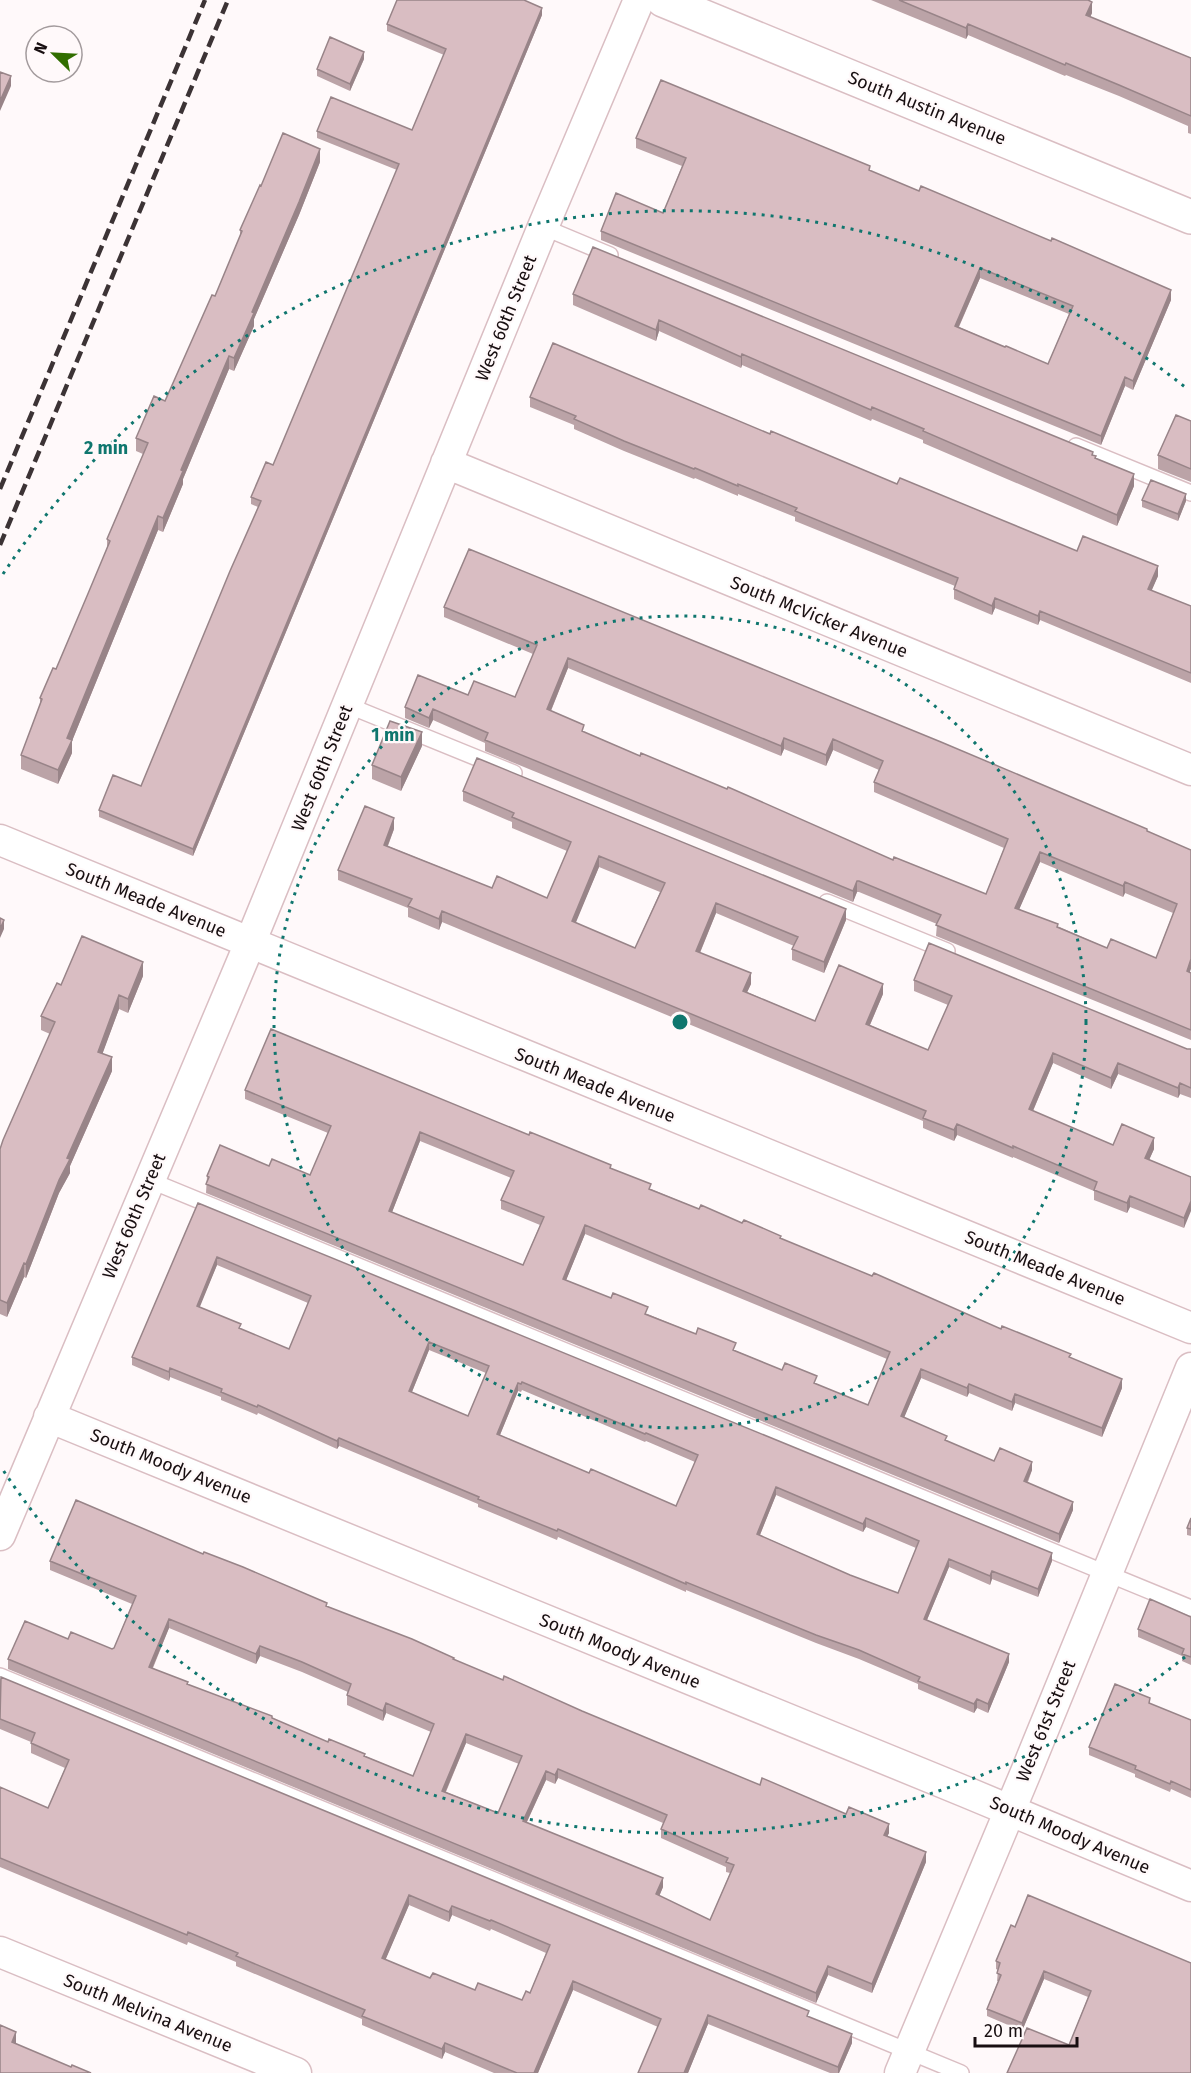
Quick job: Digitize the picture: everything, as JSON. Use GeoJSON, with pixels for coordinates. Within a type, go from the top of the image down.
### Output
{"type":"FeatureCollection","features":[{"type":"Feature","properties":{"kind":"street","name":"West 60th Street"},"geometry":{"type":"LineString","coordinates":[[0,1534],[250,943],[543,227],[639,0]]}},
{"type":"Feature","properties":{"kind":"street","name":"South Austin Avenue"},"geometry":{"type":"LineString","coordinates":[[663,0],[1191,217]]}},
{"type":"Feature","properties":{"kind":"street","name":"South McVicker Avenue"},"geometry":{"type":"LineString","coordinates":[[446,463],[1191,770]]}},
{"type":"Feature","properties":{"kind":"street","name":"South Meade Avenue"},"geometry":{"type":"LineString","coordinates":[[0,840],[1191,1328]]}},
{"type":"Feature","properties":{"kind":"street","name":"West 61st Street"},"geometry":{"type":"LineString","coordinates":[[904,2062],[1191,1368]]}},
{"type":"Feature","properties":{"kind":"street","name":"South Moody Avenue"},"geometry":{"type":"LineString","coordinates":[[49,1416],[1191,1886]]}},
{"type":"Feature","properties":{"kind":"street","name":"South Melvina Avenue"},"geometry":{"type":"LineString","coordinates":[[0,1952],[296,2073]]}},
{"type":"Feature","properties":{"kind":"lane"},"geometry":{"type":"LineString","coordinates":[[543,227],[628,262]]}},
{"type":"Feature","properties":{"kind":"lane"},"geometry":{"type":"LineString","coordinates":[[1058,439],[1191,493]]}},
{"type":"Feature","properties":{"kind":"lane"},"geometry":{"type":"LineString","coordinates":[[347,705],[529,779]]}},
{"type":"Feature","properties":{"kind":"lane"},"geometry":{"type":"LineString","coordinates":[[816,897],[959,956]]}},
{"type":"Feature","properties":{"kind":"lane"},"geometry":{"type":"LineString","coordinates":[[149,1180],[1191,1608]]}},
{"type":"Feature","properties":{"kind":"lane"},"geometry":{"type":"LineString","coordinates":[[0,1676],[904,2062],[961,2073]]}},
{"type":"Feature","properties":{"kind":"building"},"geometry":{"type":"Polygon","coordinates":[[[397,0],[524,0],[542,8],[193,849],[99,810],[113,775],[141,786],[261,501],[251,497],[266,462],[273,465],[399,164],[317,131],[331,97],[412,130],[446,49],[387,24],[397,0]]]}},
{"type":"Feature","properties":{"kind":"building"},"geometry":{"type":"Polygon","coordinates":[[[899,0],[1088,0],[1092,2],[1086,15],[1191,58],[1191,116],[968,24],[966,28],[899,0]]]}},
{"type":"Feature","properties":{"kind":"building"},"geometry":{"type":"Polygon","coordinates":[[[330,37],[364,52],[350,84],[317,69],[330,37]]]}},
{"type":"Feature","properties":{"kind":"building"},"geometry":{"type":"Polygon","coordinates":[[[0,72],[11,76],[0,101],[0,72]]]}},
{"type":"Feature","properties":{"kind":"building"},"geometry":{"type":"Polygon","coordinates":[[[661,80],[870,166],[869,170],[919,191],[921,186],[1051,241],[1052,238],[1171,290],[1133,381],[1125,377],[1101,436],[601,231],[616,193],[663,213],[686,158],[636,138],[661,80]],[[980,268],[955,326],[1048,364],[1073,306],[980,268]]]}},
{"type":"Feature","properties":{"kind":"building"},"geometry":{"type":"Polygon","coordinates":[[[283,133],[320,149],[252,312],[254,313],[234,358],[229,356],[163,518],[158,516],[67,738],[72,740],[58,770],[21,755],[42,699],[40,698],[53,668],[56,669],[87,596],[110,541],[107,539],[148,443],[136,438],[154,396],[165,401],[212,295],[215,296],[242,231],[240,230],[283,133]]]}},
{"type":"Feature","properties":{"kind":"building"},"geometry":{"type":"Polygon","coordinates":[[[593,247],[1093,452],[1092,455],[1096,456],[1095,458],[1134,474],[1117,515],[923,431],[924,429],[872,407],[871,410],[742,354],[741,357],[659,320],[656,330],[573,294],[593,247]]]}},
{"type":"Feature","properties":{"kind":"building"},"geometry":{"type":"Polygon","coordinates":[[[553,343],[770,434],[771,431],[897,484],[900,478],[1077,551],[1083,536],[1158,566],[1148,589],[1191,606],[1191,673],[1040,611],[1038,616],[995,598],[992,606],[954,589],[958,578],[795,511],[797,508],[624,441],[574,419],[576,416],[530,397],[553,343]]]}},
{"type":"Feature","properties":{"kind":"building"},"geometry":{"type":"Polygon","coordinates":[[[1176,415],[1191,421],[1191,469],[1158,455],[1176,415]]]}},
{"type":"Feature","properties":{"kind":"building"},"geometry":{"type":"Polygon","coordinates":[[[1151,480],[1186,494],[1178,514],[1142,500],[1151,480]]]}},
{"type":"Feature","properties":{"kind":"building"},"geometry":{"type":"Polygon","coordinates":[[[469,549],[941,742],[1147,829],[1147,831],[1191,850],[1191,959],[1187,971],[1191,973],[1191,1030],[936,925],[941,915],[859,881],[853,891],[485,740],[488,733],[433,709],[429,718],[405,707],[418,675],[468,695],[474,681],[515,697],[537,645],[444,607],[469,549]],[[568,658],[547,709],[584,725],[582,731],[640,756],[641,753],[727,789],[728,787],[893,860],[894,857],[986,894],[1008,839],[874,782],[883,761],[833,739],[826,755],[784,738],[781,746],[568,658]],[[1040,852],[1015,908],[1058,924],[1057,927],[1107,948],[1111,939],[1156,958],[1177,904],[1125,882],[1123,886],[1040,852]]]}},
{"type":"Feature","properties":{"kind":"building"},"geometry":{"type":"Polygon","coordinates":[[[390,721],[422,732],[401,777],[372,765],[390,721]]]}},
{"type":"Feature","properties":{"kind":"building"},"geometry":{"type":"Polygon","coordinates":[[[477,758],[846,909],[824,962],[792,949],[798,937],[716,903],[696,951],[751,973],[743,991],[815,1021],[839,965],[883,984],[866,1024],[928,1050],[952,996],[914,980],[929,943],[1191,1049],[1191,1088],[1180,1083],[1178,1088],[1118,1063],[1111,1078],[1053,1053],[1029,1109],[1113,1145],[1122,1124],[1154,1138],[1145,1158],[1191,1177],[1191,1201],[1184,1218],[1130,1196],[1127,1203],[1094,1190],[1097,1182],[1013,1146],[1013,1148],[957,1124],[954,1130],[923,1118],[926,1111],[442,911],[439,919],[408,906],[412,899],[338,870],[365,806],[394,818],[384,845],[492,888],[497,876],[547,898],[571,842],[512,817],[514,813],[463,791],[477,758]],[[599,856],[572,921],[635,948],[665,883],[599,856]]]}},
{"type":"Feature","properties":{"kind":"building"},"geometry":{"type":"Polygon","coordinates":[[[82,936],[143,962],[128,999],[119,995],[98,1052],[112,1057],[67,1158],[70,1159],[59,1180],[26,1264],[24,1263],[7,1303],[0,1300],[0,1149],[55,1022],[41,1016],[57,983],[61,985],[82,936]]]}},
{"type":"Feature","properties":{"kind":"building"},"geometry":{"type":"Polygon","coordinates":[[[271,1029],[529,1135],[530,1132],[611,1165],[610,1168],[651,1184],[649,1189],[699,1209],[701,1205],[742,1223],[744,1220],[781,1236],[780,1238],[872,1276],[874,1273],[1001,1329],[1002,1326],[1071,1354],[1069,1357],[1122,1379],[1102,1428],[1015,1394],[1012,1402],[969,1384],[967,1388],[921,1369],[901,1416],[947,1436],[945,1440],[994,1461],[1000,1448],[1032,1462],[1024,1481],[1073,1502],[1059,1534],[206,1184],[220,1145],[269,1166],[272,1159],[310,1175],[331,1126],[245,1090],[271,1029]],[[420,1132],[389,1211],[523,1265],[544,1217],[501,1200],[514,1171],[420,1132]],[[585,1225],[563,1279],[611,1298],[613,1293],[648,1307],[645,1314],[696,1334],[698,1328],[736,1343],[733,1350],[782,1370],[785,1363],[817,1376],[814,1383],[868,1405],[890,1352],[585,1225]]]}},
{"type":"Feature","properties":{"kind":"building"},"geometry":{"type":"Polygon","coordinates":[[[198,1203],[1052,1553],[1038,1589],[992,1571],[990,1576],[949,1559],[924,1619],[1009,1654],[988,1704],[977,1699],[974,1704],[918,1681],[920,1677],[859,1650],[686,1582],[686,1584],[558,1529],[557,1531],[478,1499],[479,1497],[339,1438],[337,1441],[170,1368],[169,1372],[132,1357],[198,1203]],[[217,1257],[197,1306],[241,1324],[239,1328],[289,1349],[311,1296],[217,1257]],[[429,1342],[409,1391],[468,1416],[489,1366],[429,1342]],[[522,1382],[518,1383],[497,1434],[589,1473],[591,1469],[676,1506],[698,1455],[522,1382]],[[776,1487],[757,1534],[850,1575],[898,1593],[919,1541],[866,1518],[863,1524],[776,1487]]]}},
{"type":"Feature","properties":{"kind":"building"},"geometry":{"type":"Polygon","coordinates":[[[76,1500],[203,1554],[204,1552],[243,1567],[327,1603],[326,1606],[412,1639],[503,1680],[504,1676],[760,1785],[762,1778],[846,1814],[849,1807],[889,1824],[884,1835],[926,1852],[872,1984],[828,1966],[816,1993],[8,1659],[25,1621],[68,1639],[71,1632],[114,1648],[136,1596],[50,1561],[76,1500]],[[169,1619],[149,1667],[272,1716],[272,1718],[328,1742],[329,1739],[413,1776],[434,1724],[386,1703],[383,1711],[347,1695],[351,1684],[302,1662],[260,1646],[256,1654],[169,1619]],[[466,1734],[442,1791],[498,1813],[522,1756],[466,1734]],[[558,1769],[555,1775],[546,1771],[523,1821],[663,1878],[656,1894],[710,1920],[734,1865],[726,1862],[728,1858],[661,1829],[667,1815],[558,1769]]]}},
{"type":"Feature","properties":{"kind":"building"},"geometry":{"type":"Polygon","coordinates":[[[1150,1599],[1191,1617],[1191,1657],[1182,1654],[1184,1649],[1138,1629],[1150,1599]]]}},
{"type":"Feature","properties":{"kind":"building"},"geometry":{"type":"Polygon","coordinates":[[[1,1677],[809,2011],[807,2016],[852,2034],[838,2067],[708,2015],[684,2073],[638,2073],[661,2019],[573,1981],[534,2073],[517,2073],[445,2043],[442,2049],[362,2016],[365,2010],[236,1956],[238,1953],[188,1932],[187,1935],[0,1858],[0,1787],[48,1808],[69,1760],[31,1743],[35,1733],[0,1719],[1,1677]],[[409,1895],[382,1958],[430,1978],[433,1973],[475,1990],[478,1983],[522,2000],[526,1991],[530,1993],[550,1945],[452,1906],[449,1912],[409,1895]]]}},
{"type":"Feature","properties":{"kind":"building"},"geometry":{"type":"Polygon","coordinates":[[[1115,1684],[1150,1698],[1149,1703],[1191,1720],[1191,1790],[1171,1781],[1170,1784],[1135,1769],[1136,1766],[1089,1747],[1115,1684]]]}},
{"type":"Feature","properties":{"kind":"building"},"geometry":{"type":"Polygon","coordinates":[[[1028,1895],[1191,1963],[1191,2073],[1007,2073],[1027,2028],[1069,2045],[1091,1991],[1044,1971],[1022,2023],[987,2009],[1001,1975],[997,1973],[1000,1963],[996,1961],[1011,1925],[1015,1927],[1028,1895]]]}},
{"type":"Feature","properties":{"kind":"building"},"geometry":{"type":"Polygon","coordinates":[[[0,2025],[16,2032],[12,2042],[91,2073],[0,2073],[0,2025]]]}},
{"type":"Feature","properties":{"kind":"railway"},"geometry":{"type":"LineString","coordinates":[[0,489],[205,0]]}},
{"type":"Feature","properties":{"kind":"railway"},"geometry":{"type":"LineString","coordinates":[[0,545],[228,0]]}}]}
